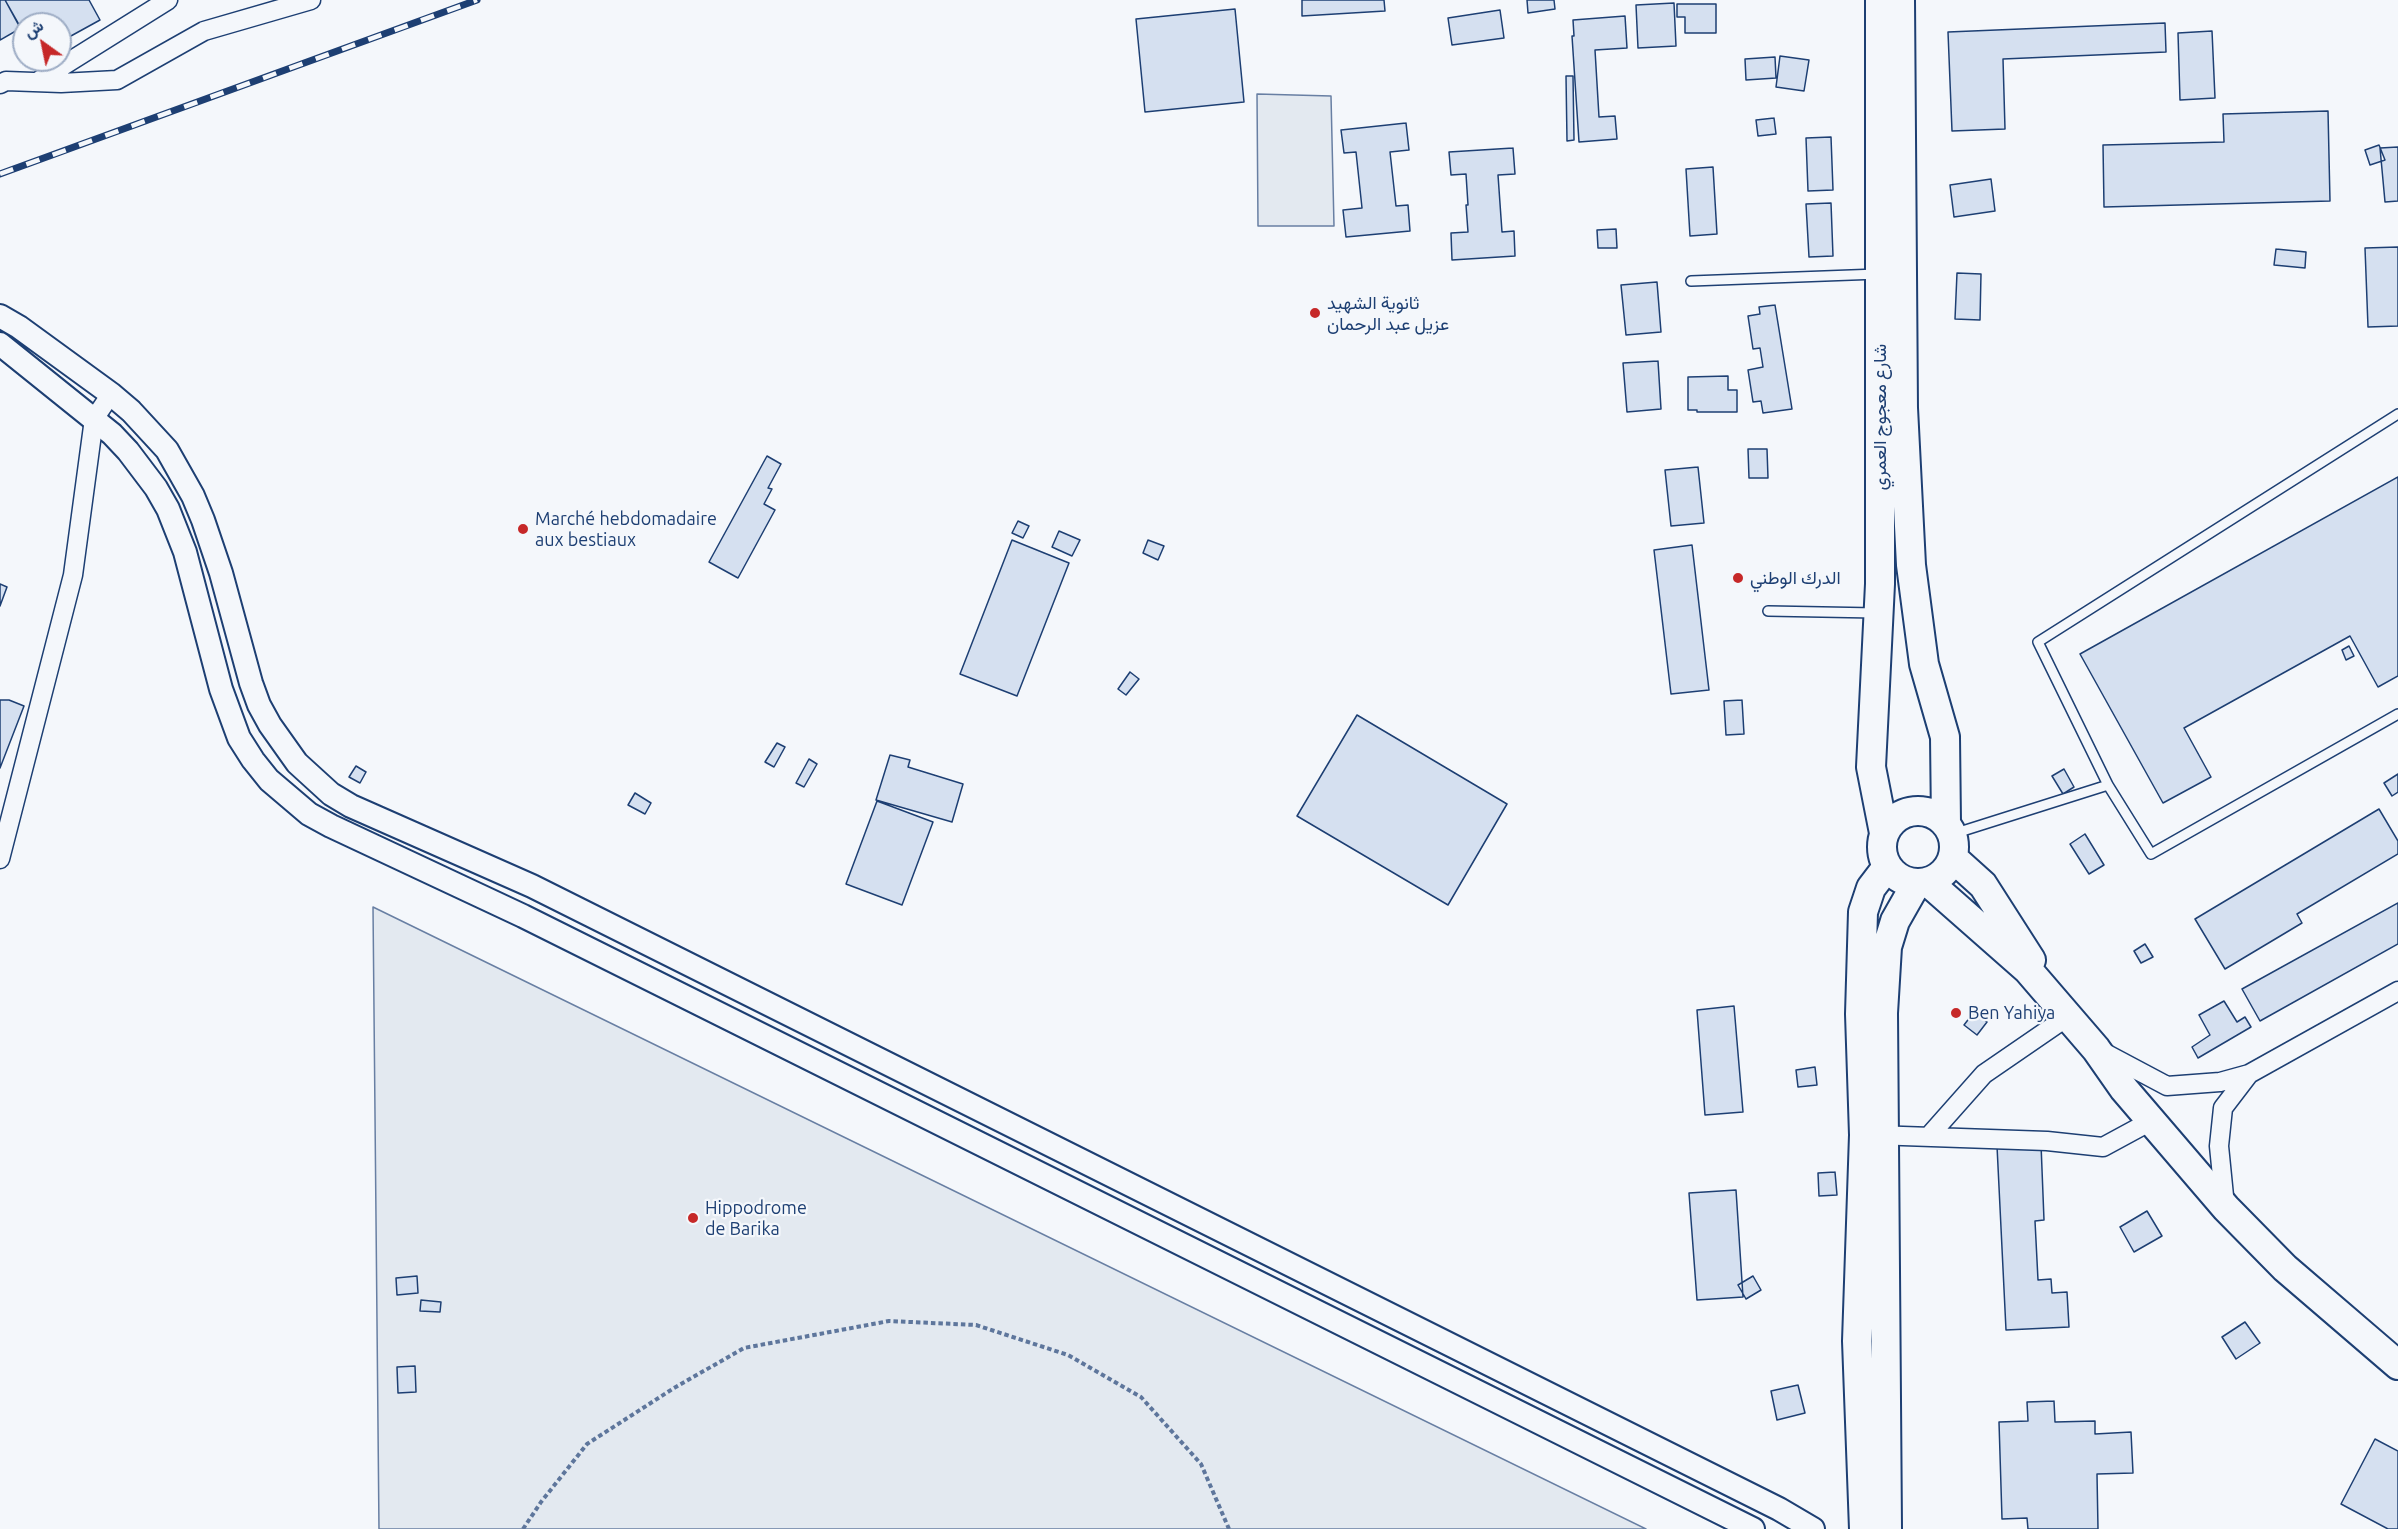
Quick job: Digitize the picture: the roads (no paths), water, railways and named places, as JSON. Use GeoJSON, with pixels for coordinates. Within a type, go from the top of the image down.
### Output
{"type":"FeatureCollection","features":[{"type":"Feature","properties":{"kind":"main road","name":"شارع معجوج العمري"},"geometry":{"type":"LineString","coordinates":[[1880,0],[1879,613],[1871,767],[1884,833]]}},
{"type":"Feature","properties":{"kind":"main road","name":"شارع معجوج العمري"},"geometry":{"type":"LineString","coordinates":[[1900,0],[1903,408],[1911,565],[1924,664],[1945,737],[1951,838]]}},
{"type":"Feature","properties":{"kind":"main road"},"geometry":{"type":"LineString","coordinates":[[1951,838],[1948,869],[1939,877],[1922,883],[1905,881],[1895,875],[1887,867],[1882,856],[1884,833],[1901,815],[1913,811],[1925,811],[1937,815],[2067,1017]]}},
{"type":"Feature","properties":{"kind":"main road"},"geometry":{"type":"LineString","coordinates":[[1887,867],[1871,888],[1863,912],[1860,1014],[1873,1135],[1887,1529]]}},
{"type":"Feature","properties":{"kind":"main road"},"geometry":{"type":"LineString","coordinates":[[1864,1529],[1857,1341],[1887,947],[1895,921],[1922,883]]}},
{"type":"Feature","properties":{"kind":"main road"},"geometry":{"type":"LineString","coordinates":[[1922,883],[2028,970],[2096,1049],[2124,1089],[2226,1208],[2285,1268],[2398,1365]]}},
{"type":"Feature","properties":{"kind":"street"},"geometry":{"type":"LineString","coordinates":[[37,82],[168,0]]}},
{"type":"Feature","properties":{"kind":"street"},"geometry":{"type":"LineString","coordinates":[[0,84],[6,81],[117,80],[204,31],[311,0]]}},
{"type":"Feature","properties":{"kind":"street"},"geometry":{"type":"LineString","coordinates":[[0,316],[19,327],[111,394],[150,430],[181,472],[194,496],[207,531],[259,705],[297,763],[332,794],[351,806],[543,892],[1769,1503],[1813,1529]]}},
{"type":"Feature","properties":{"kind":"street"},"geometry":{"type":"LineString","coordinates":[[0,344],[94,419],[143,469],[178,530],[221,689],[239,738],[269,780],[309,814],[523,916],[1753,1529]]}},
{"type":"Feature","properties":{"kind":"street"},"geometry":{"type":"LineString","coordinates":[[0,859],[73,575],[94,419],[111,394]]}},
{"type":"Feature","properties":{"kind":"street"},"geometry":{"type":"LineString","coordinates":[[2096,1049],[2167,1086],[2220,1082],[2249,1074],[2398,991]]}},
{"type":"Feature","properties":{"kind":"street"},"geometry":{"type":"LineString","coordinates":[[1929,1136],[1984,1074],[2067,1017]]}},
{"type":"Feature","properties":{"kind":"street"},"geometry":{"type":"LineString","coordinates":[[2226,1208],[2219,1146],[2223,1108],[2249,1074]]}},
{"type":"Feature","properties":{"kind":"street"},"geometry":{"type":"LineString","coordinates":[[1873,1135],[2047,1140],[2103,1147],[2151,1121]]}},
{"type":"Feature","properties":{"kind":"lane"},"geometry":{"type":"LineString","coordinates":[[1691,281],[1880,274]]}},
{"type":"Feature","properties":{"kind":"lane"},"geometry":{"type":"LineString","coordinates":[[2398,414],[2038,642],[2108,785],[2151,854],[2398,714]]}},
{"type":"Feature","properties":{"kind":"lane"},"geometry":{"type":"LineString","coordinates":[[1768,611],[1879,613]]}},
{"type":"Feature","properties":{"kind":"lane"},"geometry":{"type":"LineString","coordinates":[[1951,838],[2108,785]]}},
{"type":"Feature","properties":{"kind":"railway"},"geometry":{"type":"LineString","coordinates":[[0,174],[477,0]]}},
{"type":"Feature","properties":{"kind":"place","name":"ثانوية الشهيد عزيل عبد الرحمان"},"geometry":{"type":"Point","coordinates":[1315,313]}},
{"type":"Feature","properties":{"kind":"place","name":"Marché hebdomadaire aux bestiaux"},"geometry":{"type":"Point","coordinates":[523,529]}},
{"type":"Feature","properties":{"kind":"place","name":"الدرك الوطني"},"geometry":{"type":"Point","coordinates":[1738,578]}},
{"type":"Feature","properties":{"kind":"place","name":"Ben Yahiya"},"geometry":{"type":"Point","coordinates":[1956,1013]}},
{"type":"Feature","properties":{"kind":"place","name":"Hippodrome de Barika"},"geometry":{"type":"Point","coordinates":[693,1218]}}]}
